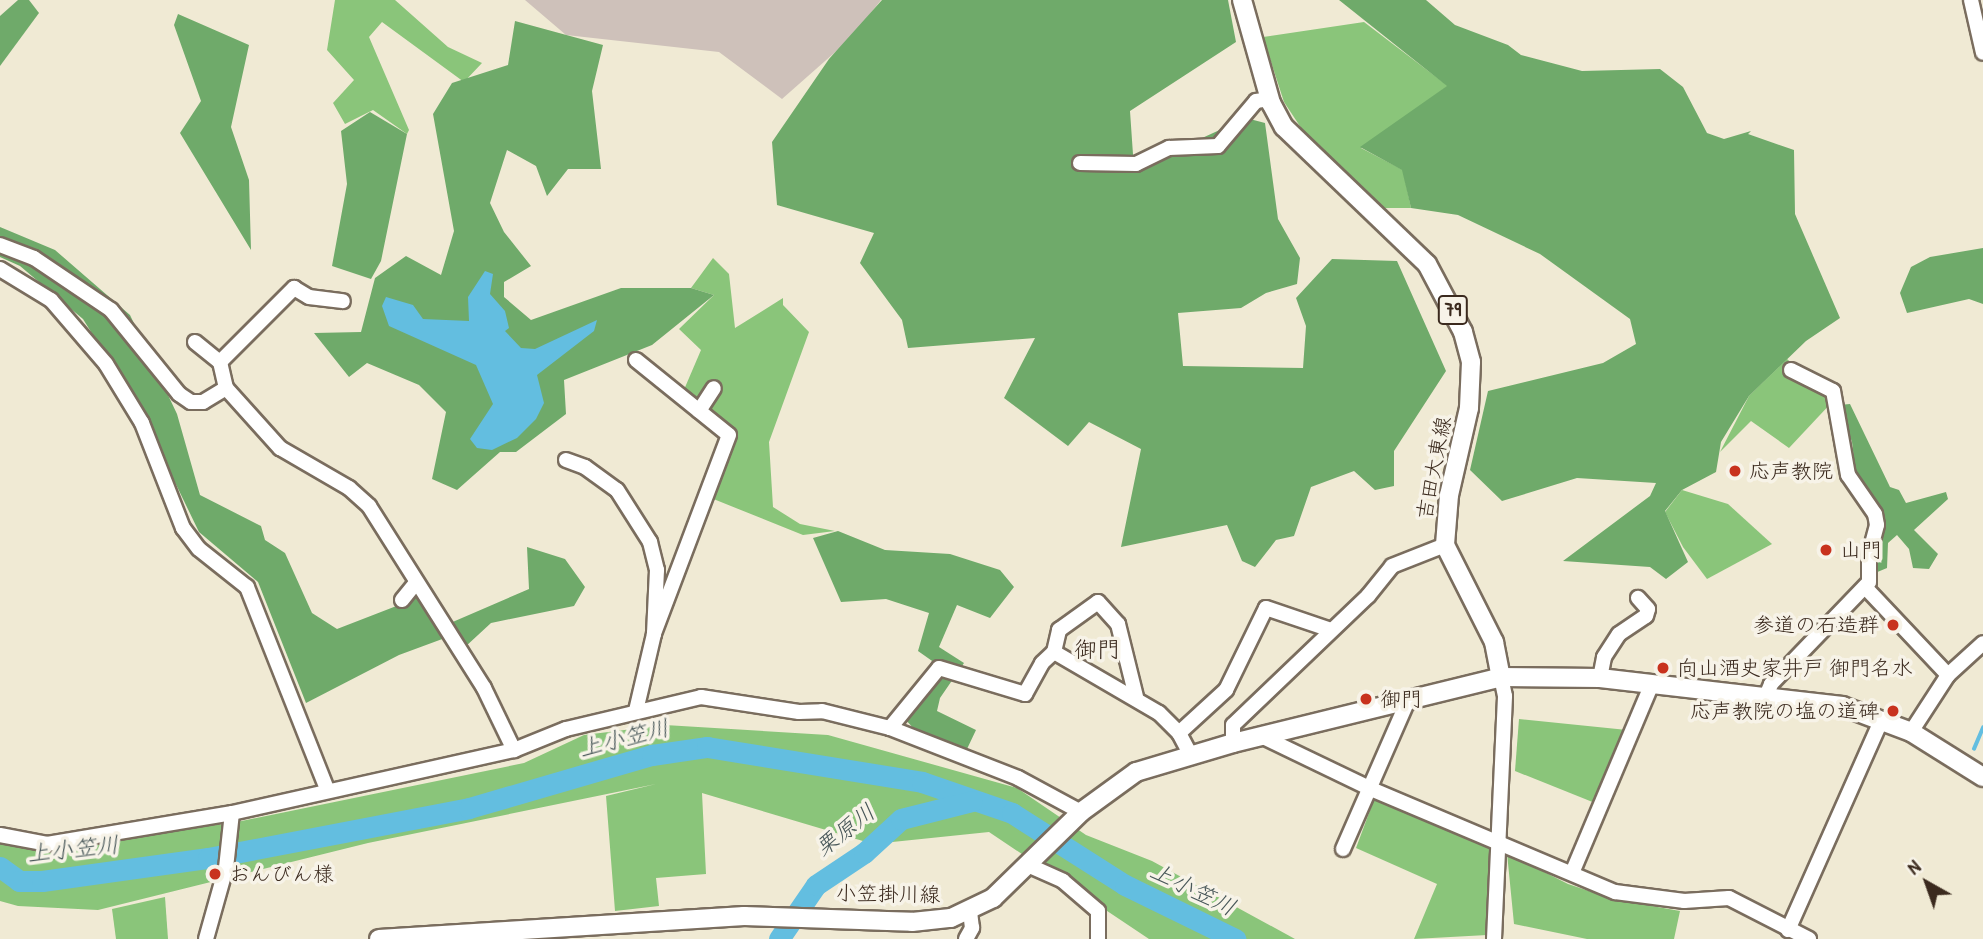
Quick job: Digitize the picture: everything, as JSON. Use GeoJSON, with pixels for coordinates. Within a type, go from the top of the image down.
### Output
{"type":"FeatureCollection","features":[{"type":"Feature","properties":{"kind":"main road","name":"吉田大東線"},"geometry":{"type":"LineString","coordinates":[[1242,0],[1270,99],[1301,147],[1427,264],[1446,292],[1462,332],[1471,362],[1469,408],[1449,495],[1445,545],[1493,642],[1501,677]]}},
{"type":"Feature","properties":{"kind":"main road"},"geometry":{"type":"LineString","coordinates":[[1501,677],[1553,674],[1842,706],[1911,732],[1983,778]]}},
{"type":"Feature","properties":{"kind":"main road","name":"小笠掛川線"},"geometry":{"type":"LineString","coordinates":[[379,939],[777,915],[912,922],[970,911],[1033,862],[1077,816],[1136,772],[1190,754],[1501,677]]}},
{"type":"Feature","properties":{"kind":"street"},"geometry":{"type":"LineString","coordinates":[[1972,0],[1983,54]]}},
{"type":"Feature","properties":{"kind":"street"},"geometry":{"type":"LineString","coordinates":[[1080,163],[1136,164],[1169,148],[1218,146],[1256,102],[1270,99]]}},
{"type":"Feature","properties":{"kind":"street"},"geometry":{"type":"LineString","coordinates":[[0,245],[34,258],[102,303],[191,402],[203,402],[226,388]]}},
{"type":"Feature","properties":{"kind":"street"},"geometry":{"type":"LineString","coordinates":[[0,269],[51,300],[106,365],[142,423],[183,528],[199,549],[247,587],[327,789]]}},
{"type":"Feature","properties":{"kind":"street"},"geometry":{"type":"LineString","coordinates":[[220,362],[294,288],[309,297],[344,301]]}},
{"type":"Feature","properties":{"kind":"street"},"geometry":{"type":"LineString","coordinates":[[195,342],[220,362],[226,388],[280,448],[349,488],[369,506],[484,688],[514,750]]}},
{"type":"Feature","properties":{"kind":"street"},"geometry":{"type":"LineString","coordinates":[[636,360],[729,435],[654,634],[636,711]]}},
{"type":"Feature","properties":{"kind":"street"},"geometry":{"type":"LineString","coordinates":[[1766,696],[1770,684],[1865,587],[1877,525],[1875,514],[1848,475],[1833,391],[1791,370]]}},
{"type":"Feature","properties":{"kind":"street"},"geometry":{"type":"LineString","coordinates":[[699,411],[714,388]]}},
{"type":"Feature","properties":{"kind":"street"},"geometry":{"type":"LineString","coordinates":[[566,460],[585,467],[617,490],[650,542],[657,569],[654,634]]}},
{"type":"Feature","properties":{"kind":"street"},"geometry":{"type":"LineString","coordinates":[[1233,743],[1233,725],[1368,596],[1392,566],[1445,545]]}},
{"type":"Feature","properties":{"kind":"street"},"geometry":{"type":"LineString","coordinates":[[402,600],[404,592],[416,583]]}},
{"type":"Feature","properties":{"kind":"street"},"geometry":{"type":"LineString","coordinates":[[1865,587],[1948,676]]}},
{"type":"Feature","properties":{"kind":"street"},"geometry":{"type":"LineString","coordinates":[[1600,678],[1604,657],[1619,634],[1646,616],[1648,609],[1638,598]]}},
{"type":"Feature","properties":{"kind":"street"},"geometry":{"type":"LineString","coordinates":[[890,729],[939,668],[1025,694],[1042,663],[1054,652],[1059,630],[1067,621],[1098,602],[1118,624],[1136,697]]}},
{"type":"Feature","properties":{"kind":"street"},"geometry":{"type":"LineString","coordinates":[[1179,733],[1226,690],[1266,608],[1331,630]]}},
{"type":"Feature","properties":{"kind":"street"},"geometry":{"type":"LineString","coordinates":[[1911,732],[1948,676],[1983,642]]}},
{"type":"Feature","properties":{"kind":"street"},"geometry":{"type":"LineString","coordinates":[[1054,652],[1125,696],[1136,697],[1179,733],[1190,754]]}},
{"type":"Feature","properties":{"kind":"street"},"geometry":{"type":"LineString","coordinates":[[1494,939],[1496,842],[1503,754],[1501,677]]}},
{"type":"Feature","properties":{"kind":"street"},"geometry":{"type":"LineString","coordinates":[[1572,873],[1652,684]]}},
{"type":"Feature","properties":{"kind":"street"},"geometry":{"type":"LineString","coordinates":[[0,835],[47,844],[232,813],[327,789],[514,750],[566,729],[701,697],[799,712],[822,711],[890,729],[1018,778],[1077,816]]}},
{"type":"Feature","properties":{"kind":"street"},"geometry":{"type":"LineString","coordinates":[[1343,849],[1408,700]]}},
{"type":"Feature","properties":{"kind":"street"},"geometry":{"type":"LineString","coordinates":[[1788,930],[1882,719]]}},
{"type":"Feature","properties":{"kind":"street"},"geometry":{"type":"LineString","coordinates":[[1261,736],[1371,789],[1615,892],[1684,901],[1729,898],[1809,939]]}},
{"type":"Feature","properties":{"kind":"street"},"geometry":{"type":"LineString","coordinates":[[206,939],[226,868],[233,828],[232,813]]}},
{"type":"Feature","properties":{"kind":"street"},"geometry":{"type":"LineString","coordinates":[[1033,862],[1063,881],[1098,911],[1098,939]]}},
{"type":"Feature","properties":{"kind":"street"},"geometry":{"type":"LineString","coordinates":[[966,939],[972,928],[970,911]]}},
{"type":"Feature","properties":{"kind":"shaded area"},"geometry":{"type":"Polygon","coordinates":[[[525,0],[881,0],[850,39],[782,99],[719,52],[566,35],[525,0]]]}},
{"type":"Feature","properties":{"kind":"green space"},"geometry":{"type":"Polygon","coordinates":[[[18,0],[29,0],[39,13],[0,66],[0,16],[18,0]]]}},
{"type":"Feature","properties":{"kind":"green space"},"geometry":{"type":"Polygon","coordinates":[[[335,0],[395,0],[448,47],[482,63],[464,82],[382,22],[369,37],[409,130],[407,134],[373,110],[345,124],[333,103],[354,80],[327,50],[335,0]]]}},
{"type":"Feature","properties":{"kind":"green space"},"geometry":{"type":"Polygon","coordinates":[[[882,0],[1228,0],[1236,42],[1130,111],[1134,169],[1246,118],[1265,123],[1278,219],[1300,258],[1297,284],[1266,293],[1241,308],[1178,313],[1183,366],[1303,368],[1306,326],[1296,298],[1332,259],[1397,261],[1446,371],[1394,451],[1394,486],[1375,490],[1354,471],[1311,487],[1294,536],[1276,540],[1255,567],[1242,561],[1227,525],[1121,547],[1141,449],[1089,422],[1068,446],[1004,398],[1035,338],[908,348],[902,320],[860,263],[874,233],[777,205],[772,142],[829,59],[882,0]]]}},
{"type":"Feature","properties":{"kind":"green space"},"geometry":{"type":"Polygon","coordinates":[[[1339,0],[1426,0],[1455,25],[1508,45],[1521,55],[1582,71],[1660,69],[1683,87],[1707,133],[1724,139],[1751,131],[1748,134],[1794,150],[1795,214],[1840,318],[1806,341],[1749,396],[1721,442],[1716,472],[1682,490],[1665,511],[1688,562],[1666,579],[1650,567],[1563,561],[1650,496],[1656,483],[1577,478],[1502,501],[1470,470],[1488,391],[1603,363],[1636,344],[1630,319],[1540,254],[1458,215],[1411,208],[1402,170],[1360,147],[1447,86],[1339,0]]]}},
{"type":"Feature","properties":{"kind":"green space"},"geometry":{"type":"Polygon","coordinates":[[[178,14],[249,45],[231,127],[249,180],[251,250],[180,133],[201,101],[174,25],[178,14]]]}},
{"type":"Feature","properties":{"kind":"green space"},"geometry":{"type":"Polygon","coordinates":[[[515,21],[603,45],[592,91],[601,169],[568,169],[547,196],[536,166],[507,150],[490,203],[504,232],[531,266],[504,282],[504,297],[531,320],[621,288],[691,288],[714,295],[652,345],[564,380],[566,414],[516,452],[500,452],[457,490],[432,479],[446,412],[419,385],[367,363],[349,377],[314,333],[361,332],[375,278],[406,256],[441,275],[454,231],[433,114],[452,83],[508,65],[515,21]]]}},
{"type":"Feature","properties":{"kind":"green space"},"geometry":{"type":"Polygon","coordinates":[[[1364,22],[1448,86],[1361,148],[1403,170],[1411,208],[1381,208],[1315,149],[1284,102],[1263,37],[1364,22]]]}},
{"type":"Feature","properties":{"kind":"green space"},"geometry":{"type":"Polygon","coordinates":[[[370,112],[407,134],[381,261],[371,279],[332,266],[347,184],[341,131],[370,112]]]}},
{"type":"Feature","properties":{"kind":"green space"},"geometry":{"type":"Polygon","coordinates":[[[0,227],[55,250],[130,315],[177,414],[200,495],[261,526],[265,540],[285,553],[312,613],[337,629],[399,605],[412,582],[445,638],[399,655],[306,703],[258,582],[199,532],[141,412],[83,319],[20,266],[0,257],[0,227]]]}},
{"type":"Feature","properties":{"kind":"green space"},"geometry":{"type":"Polygon","coordinates":[[[1983,248],[1983,304],[1969,299],[1907,313],[1900,293],[1911,267],[1930,257],[1983,248]]]}},
{"type":"Feature","properties":{"kind":"green space"},"geometry":{"type":"Polygon","coordinates":[[[713,258],[729,274],[735,328],[783,298],[783,305],[809,332],[769,442],[773,507],[800,524],[835,531],[803,535],[706,496],[724,438],[680,399],[701,350],[679,329],[714,295],[691,288],[713,258]]]}},
{"type":"Feature","properties":{"kind":"green space"},"geometry":{"type":"Polygon","coordinates":[[[1787,359],[1834,400],[1789,448],[1751,421],[1720,452],[1749,396],[1787,359]]]}},
{"type":"Feature","properties":{"kind":"green space"},"geometry":{"type":"Polygon","coordinates":[[[1850,404],[1890,487],[1899,490],[1906,503],[1946,492],[1948,499],[1914,530],[1938,554],[1929,569],[1913,568],[1909,549],[1897,535],[1888,543],[1887,568],[1875,573],[1883,522],[1876,501],[1856,477],[1852,442],[1839,405],[1850,404]]]}},
{"type":"Feature","properties":{"kind":"green space"},"geometry":{"type":"Polygon","coordinates":[[[1682,490],[1728,504],[1772,544],[1707,579],[1683,547],[1665,512],[1682,490]]]}},
{"type":"Feature","properties":{"kind":"green space"},"geometry":{"type":"Polygon","coordinates":[[[838,531],[885,550],[950,554],[1000,570],[1014,587],[990,618],[957,605],[939,647],[964,663],[940,698],[937,711],[976,730],[967,749],[916,731],[904,718],[936,672],[935,663],[918,651],[929,613],[886,599],[841,602],[813,538],[838,531]]]}},
{"type":"Feature","properties":{"kind":"green space"},"geometry":{"type":"Polygon","coordinates":[[[527,547],[565,559],[585,587],[574,606],[491,623],[465,647],[448,624],[529,589],[527,547]]]}},
{"type":"Feature","properties":{"kind":"green space"},"geometry":{"type":"Polygon","coordinates":[[[1519,719],[1627,730],[1595,803],[1515,771],[1519,719]]]}},
{"type":"Feature","properties":{"kind":"green space"},"geometry":{"type":"Polygon","coordinates":[[[665,725],[828,735],[1017,788],[1086,835],[1152,861],[1295,939],[1149,939],[989,832],[873,844],[702,793],[706,874],[656,878],[659,906],[615,911],[606,796],[656,784],[368,843],[98,910],[18,906],[0,901],[0,840],[45,847],[232,823],[524,763],[584,735],[665,725]]]}},
{"type":"Feature","properties":{"kind":"green space"},"geometry":{"type":"Polygon","coordinates":[[[1375,797],[1490,843],[1487,935],[1414,939],[1437,884],[1356,848],[1375,797]]]}},
{"type":"Feature","properties":{"kind":"green space"},"geometry":{"type":"Polygon","coordinates":[[[1507,853],[1568,884],[1613,899],[1680,911],[1674,939],[1587,939],[1514,924],[1507,853]]]}},
{"type":"Feature","properties":{"kind":"green space"},"geometry":{"type":"Polygon","coordinates":[[[165,897],[168,939],[116,939],[112,909],[165,897]]]}},
{"type":"Feature","properties":{"kind":"water"},"geometry":{"type":"Polygon","coordinates":[[[485,271],[493,274],[490,294],[505,311],[509,328],[505,331],[521,348],[535,349],[597,320],[594,331],[537,375],[544,403],[536,419],[517,438],[492,450],[477,448],[470,439],[493,404],[476,365],[389,326],[382,306],[386,297],[413,305],[423,319],[469,321],[468,297],[485,271]]]}},
{"type":"Feature","properties":{"kind":"waterway"},"geometry":{"type":"LineString","coordinates":[[1974,749],[1983,728]]}},
{"type":"Feature","properties":{"kind":"waterway","name":"上小笠川"},"geometry":{"type":"LineString","coordinates":[[0,867],[19,881],[42,881],[208,858],[469,808],[652,755],[707,747],[922,782],[1012,813],[1125,885],[1235,939]]}},
{"type":"Feature","properties":{"kind":"waterway","name":"栗原川"},"geometry":{"type":"LineString","coordinates":[[779,939],[816,885],[864,853],[901,819],[972,801]]}},
{"type":"Feature","properties":{"kind":"place","name":"応声教院"},"geometry":{"type":"Point","coordinates":[1735,471]}},
{"type":"Feature","properties":{"kind":"place","name":"山門"},"geometry":{"type":"Point","coordinates":[1826,550]}},
{"type":"Feature","properties":{"kind":"place","name":"参道の石造群"},"geometry":{"type":"Point","coordinates":[1893,625]}},
{"type":"Feature","properties":{"kind":"place","name":"向山酒史家井戸 御門名水"},"geometry":{"type":"Point","coordinates":[1663,668]}},
{"type":"Feature","properties":{"kind":"place","name":"御門"},"geometry":{"type":"Point","coordinates":[1366,699]}},
{"type":"Feature","properties":{"kind":"place","name":"応声教院の塩の道碑"},"geometry":{"type":"Point","coordinates":[1893,711]}},
{"type":"Feature","properties":{"kind":"place","name":"おんびん様"},"geometry":{"type":"Point","coordinates":[215,874]}},
{"type":"Feature","properties":{"kind":"district","name":"御門"},"geometry":{"type":"Point","coordinates":[1097,649]}}]}
